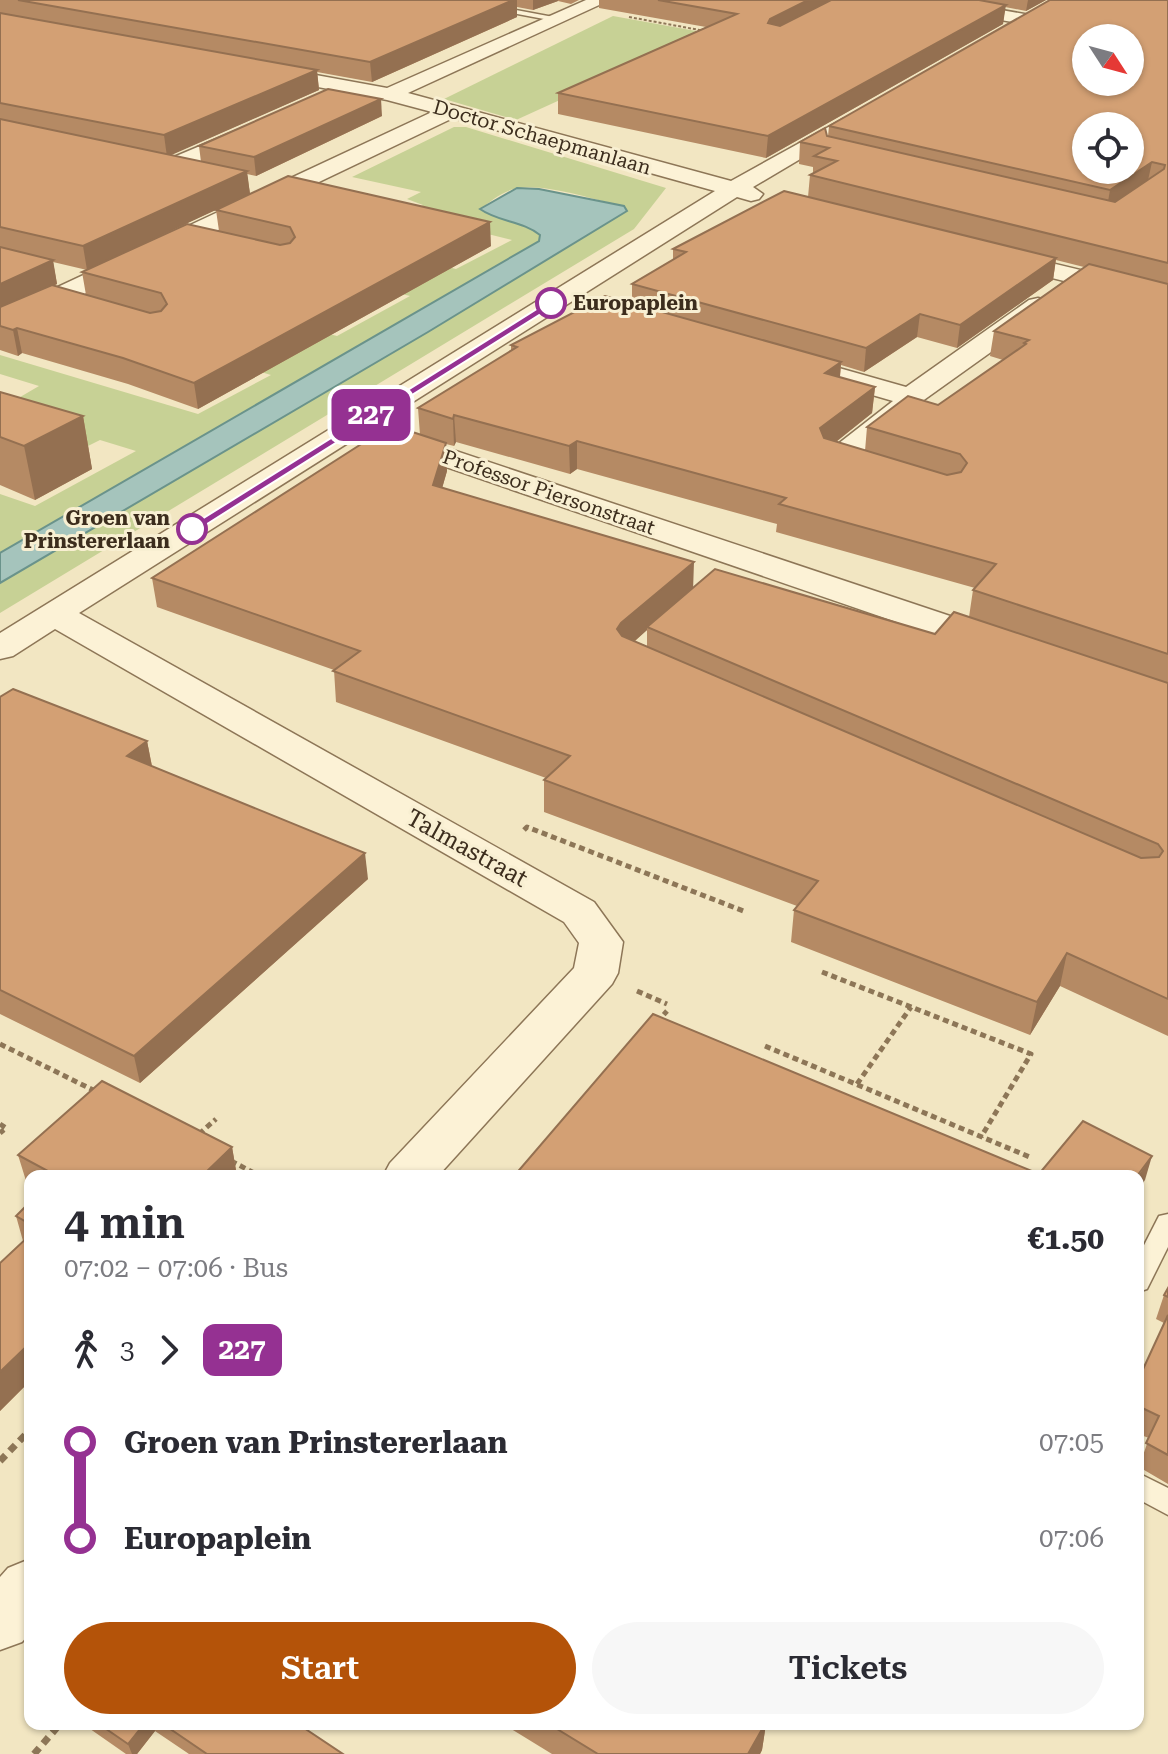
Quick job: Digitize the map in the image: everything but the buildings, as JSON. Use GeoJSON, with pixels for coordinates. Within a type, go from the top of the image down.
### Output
{"type":"FeatureCollection","features":[{"type":"Feature","properties":{"kind":"street"},"geometry":{"type":"LineString","coordinates":[[389,94],[601,0]]}},
{"type":"Feature","properties":{"kind":"street"},"geometry":{"type":"LineString","coordinates":[[914,0],[1030,20]]}},
{"type":"Feature","properties":{"kind":"street"},"geometry":{"type":"LineString","coordinates":[[1008,32],[1050,9]]}},
{"type":"Feature","properties":{"kind":"street","name":"Doctor Schaepmanlaan"},"geometry":{"type":"LineString","coordinates":[[242,67],[389,94],[774,200]]}},
{"type":"Feature","properties":{"kind":"street"},"geometry":{"type":"LineString","coordinates":[[309,105],[350,87]]}},
{"type":"Feature","properties":{"kind":"street"},"geometry":{"type":"LineString","coordinates":[[0,324],[450,112]]}},
{"type":"Feature","properties":{"kind":"street"},"geometry":{"type":"LineString","coordinates":[[0,648],[734,189],[865,115]]}},
{"type":"Feature","properties":{"kind":"street"},"geometry":{"type":"LineString","coordinates":[[212,176],[162,165],[267,124]]}},
{"type":"Feature","properties":{"kind":"street"},"geometry":{"type":"LineString","coordinates":[[240,182],[344,191]]}},
{"type":"Feature","properties":{"kind":"street"},"geometry":{"type":"LineString","coordinates":[[188,236],[229,245]]}},
{"type":"Feature","properties":{"kind":"street"},"geometry":{"type":"LineString","coordinates":[[971,250],[1168,299]]}},
{"type":"Feature","properties":{"kind":"street"},"geometry":{"type":"LineString","coordinates":[[46,270],[91,282]]}},
{"type":"Feature","properties":{"kind":"street"},"geometry":{"type":"LineString","coordinates":[[903,479],[835,458],[905,406],[910,397],[1078,278]]}},
{"type":"Feature","properties":{"kind":"street"},"geometry":{"type":"LineString","coordinates":[[562,297],[597,307]]}},
{"type":"Feature","properties":{"kind":"street"},"geometry":{"type":"LineString","coordinates":[[56,299],[98,311]]}},
{"type":"Feature","properties":{"kind":"street"},"geometry":{"type":"LineString","coordinates":[[761,354],[910,397]]}},
{"type":"Feature","properties":{"kind":"street","name":"Professor Piersonstraat"},"geometry":{"type":"LineString","coordinates":[[354,426],[739,564],[1032,656]]}},
{"type":"Feature","properties":{"kind":"street","name":"Talmastraat"},"geometry":{"type":"LineString","coordinates":[[55,614],[579,912],[601,942],[596,973],[414,1170]]}},
{"type":"Feature","properties":{"kind":"street"},"geometry":{"type":"LineString","coordinates":[[0,1621],[24,1595]]}},
{"type":"Feature","properties":{"kind":"lane"},"geometry":{"type":"LineString","coordinates":[[448,0],[560,19]]}},
{"type":"Feature","properties":{"kind":"lane"},"geometry":{"type":"LineString","coordinates":[[1144,1270],[1168,1223]]}},
{"type":"Feature","properties":{"kind":"lane"},"geometry":{"type":"LineString","coordinates":[[1144,1488],[1168,1502]]}},
{"type":"Feature","properties":{"kind":"path"},"geometry":{"type":"LineString","coordinates":[[580,10],[714,33],[700,39]]}},
{"type":"Feature","properties":{"kind":"path"},"geometry":{"type":"LineString","coordinates":[[491,861],[527,827],[746,912]]}},
{"type":"Feature","properties":{"kind":"path"},"geometry":{"type":"LineString","coordinates":[[822,972],[1031,1054],[981,1137]]}},
{"type":"Feature","properties":{"kind":"path"},"geometry":{"type":"LineString","coordinates":[[857,1084],[911,1007]]}},
{"type":"Feature","properties":{"kind":"path"},"geometry":{"type":"LineString","coordinates":[[647,1034],[667,1011]]}},
{"type":"Feature","properties":{"kind":"path"},"geometry":{"type":"LineString","coordinates":[[0,1044],[105,1097]]}},
{"type":"Feature","properties":{"kind":"path"},"geometry":{"type":"LineString","coordinates":[[765,1046],[1032,1158]]}},
{"type":"Feature","properties":{"kind":"path"},"geometry":{"type":"LineString","coordinates":[[191,1141],[216,1119]]}},
{"type":"Feature","properties":{"kind":"path"},"geometry":{"type":"LineString","coordinates":[[0,1133],[3,1126]]}},
{"type":"Feature","properties":{"kind":"path"},"geometry":{"type":"LineString","coordinates":[[219,1155],[248,1170]]}},
{"type":"Feature","properties":{"kind":"path"},"geometry":{"type":"LineString","coordinates":[[0,1461],[24,1436]]}},
{"type":"Feature","properties":{"kind":"path"},"geometry":{"type":"LineString","coordinates":[[34,1754],[55,1730]]}},
{"type":"Feature","properties":{"kind":"green space"},"geometry":{"type":"Polygon","coordinates":[[[613,16],[707,33],[516,120],[444,99],[613,16]]]}},
{"type":"Feature","properties":{"kind":"green space"},"geometry":{"type":"Polygon","coordinates":[[[454,127],[466,127],[666,188],[634,229],[0,613],[0,583],[428,332],[623,206],[543,188],[519,188],[504,193],[481,209],[533,230],[540,235],[539,241],[0,553],[0,494],[35,506],[136,451],[100,440],[86,447],[15,400],[39,386],[0,374],[0,355],[198,414],[271,375],[167,345],[237,310],[337,336],[410,296],[377,288],[268,224],[456,269],[512,240],[407,214],[423,205],[407,199],[421,192],[352,177],[454,127]]]}},
{"type":"Feature","properties":{"kind":"water"},"geometry":{"type":"Polygon","coordinates":[[[517,188],[539,189],[624,206],[627,211],[428,332],[0,583],[0,553],[539,241],[540,235],[533,230],[480,209],[517,188]]]}},
{"type":"Feature","properties":{"kind":"bus line","name":"227"},"geometry":{"type":"LineString","coordinates":[[192,529],[551,303]]}},
{"type":"Feature","properties":{"kind":"place","name":"Europaplein"},"geometry":{"type":"Point","coordinates":[551,303]}},
{"type":"Feature","properties":{"kind":"place","name":"Groen van Prinstererlaan"},"geometry":{"type":"Point","coordinates":[192,529]}}]}
